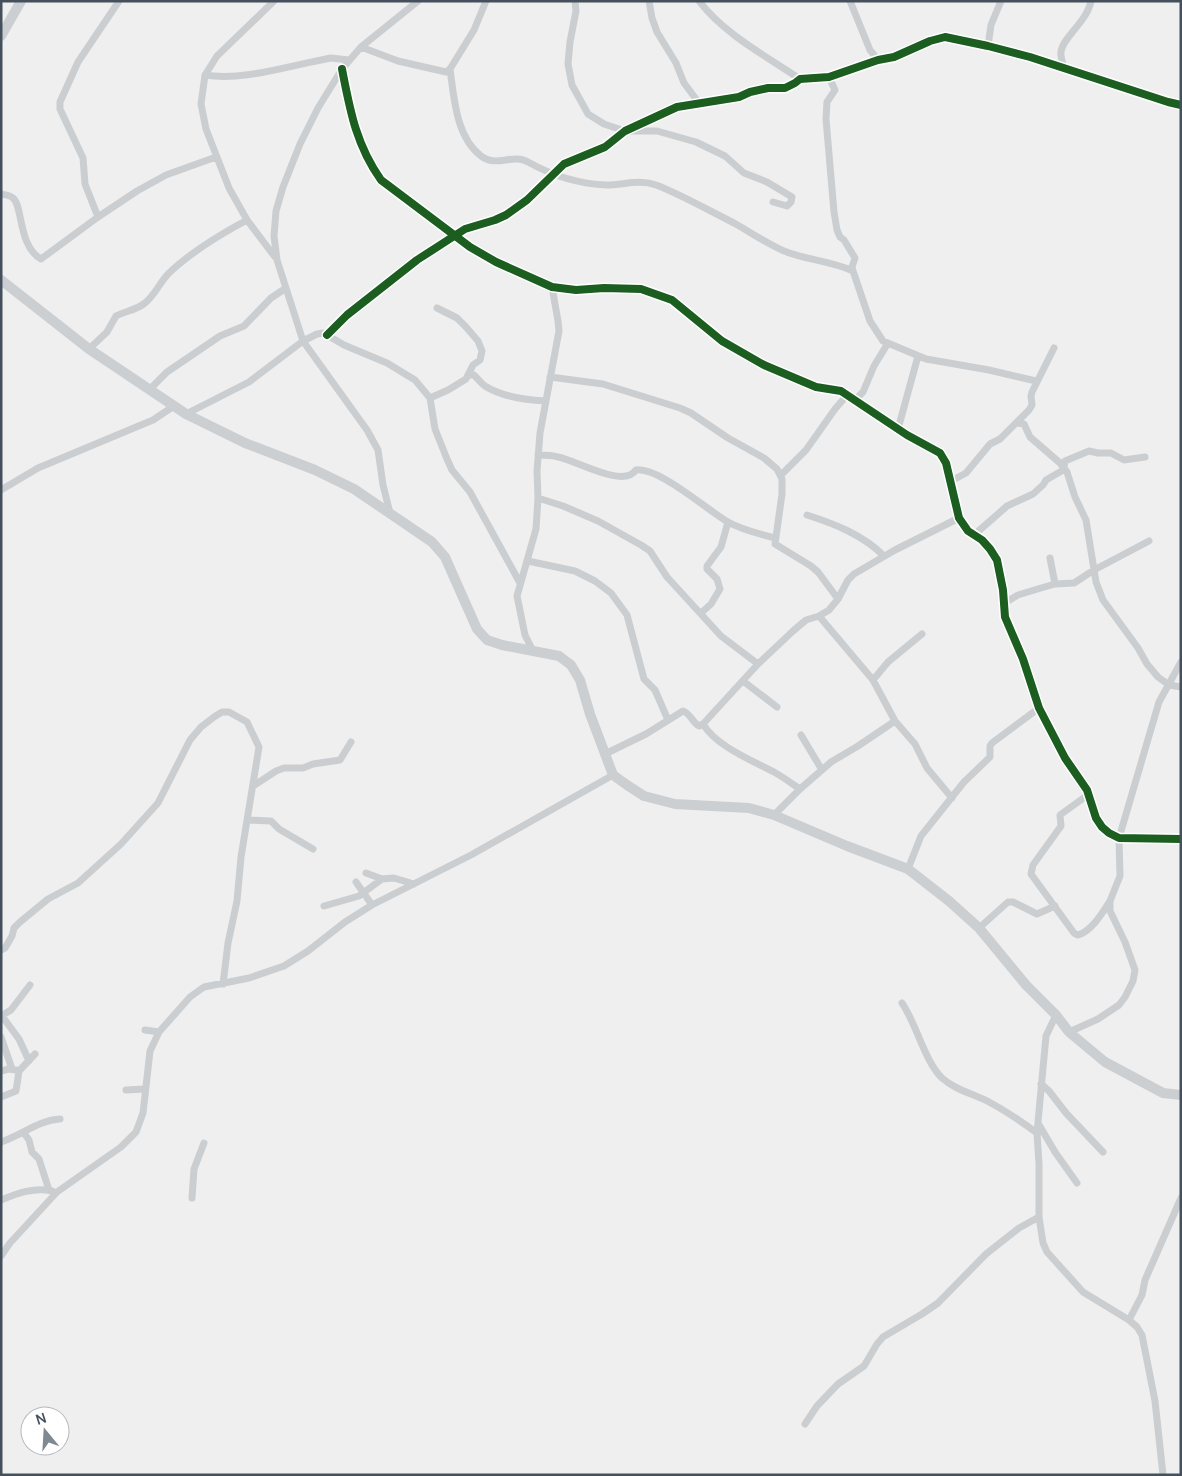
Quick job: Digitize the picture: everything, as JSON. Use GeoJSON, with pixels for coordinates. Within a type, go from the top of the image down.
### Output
{"type":"FeatureCollection","features":[{"type":"Feature","properties":{"kind":"main road"},"geometry":{"type":"LineString","coordinates":[[1,36],[21,1]]}},
{"type":"Feature","properties":{"kind":"main road"},"geometry":{"type":"LineString","coordinates":[[1,280],[89,349],[186,414],[245,443],[315,470],[354,489],[432,542],[445,557],[477,629],[487,640],[502,646],[559,656],[571,665],[580,680],[590,714],[613,775],[644,796],[675,804],[749,808],[774,815],[908,869],[979,928],[1026,985],[1056,1015],[1069,1032],[1105,1062],[1163,1093],[1181,1095]]}},
{"type":"Feature","properties":{"kind":"street"},"geometry":{"type":"LineString","coordinates":[[98,216],[86,184],[83,158],[60,109],[60,102],[78,62],[119,1]]}},
{"type":"Feature","properties":{"kind":"street"},"geometry":{"type":"LineString","coordinates":[[274,1],[218,56],[205,76],[201,104],[206,128],[229,188],[247,220],[277,260]]}},
{"type":"Feature","properties":{"kind":"street"},"geometry":{"type":"LineString","coordinates":[[390,514],[383,485],[378,450],[367,430],[303,341],[277,260],[274,236],[276,211],[283,187],[300,144],[318,108],[342,69],[361,47],[418,1]]}},
{"type":"Feature","properties":{"kind":"street"},"geometry":{"type":"LineString","coordinates":[[361,47],[390,58],[446,72],[450,69],[474,30],[486,1]]}},
{"type":"Feature","properties":{"kind":"street"},"geometry":{"type":"LineString","coordinates":[[575,1],[576,11],[568,64],[572,86],[588,114],[604,124],[625,131],[657,131],[696,142],[725,156],[744,173],[767,182],[792,197],[791,202],[787,206],[773,202]]}},
{"type":"Feature","properties":{"kind":"street"},"geometry":{"type":"LineString","coordinates":[[649,1],[652,18],[658,32],[676,64],[684,83],[699,103]]}},
{"type":"Feature","properties":{"kind":"street"},"geometry":{"type":"LineString","coordinates":[[699,1],[710,15],[735,35],[800,79]]}},
{"type":"Feature","properties":{"kind":"street"},"geometry":{"type":"LineString","coordinates":[[850,1],[870,50],[878,60]]}},
{"type":"Feature","properties":{"kind":"street"},"geometry":{"type":"LineString","coordinates":[[988,46],[991,25],[1001,1]]}},
{"type":"Feature","properties":{"kind":"street"},"geometry":{"type":"LineString","coordinates":[[1064,68],[1060,54],[1062,46],[1085,17],[1091,1]]}},
{"type":"Feature","properties":{"kind":"street"},"geometry":{"type":"LineString","coordinates":[[327,335],[380,288],[417,260],[465,229],[506,215],[527,200],[564,164],[604,147],[625,131],[677,107],[739,97],[750,92],[768,88],[785,88],[800,79],[829,77],[878,60],[894,58],[938,38],[945,37],[988,46],[1181,105]]}},
{"type":"Feature","properties":{"kind":"street"},"geometry":{"type":"LineString","coordinates":[[205,76],[234,76],[331,58],[349,60]]}},
{"type":"Feature","properties":{"kind":"street"},"geometry":{"type":"LineString","coordinates":[[342,69],[358,138],[372,167],[381,180],[464,243],[496,262],[552,287],[576,290],[624,288],[655,293],[672,300],[686,309],[722,341],[764,365],[816,386],[832,388],[847,395],[898,429],[942,455],[951,481],[959,518],[968,531],[982,540],[997,560],[1005,617],[1023,659],[1039,708],[1065,758],[1089,794],[1096,818],[1102,827],[1119,838],[1181,839]]}},
{"type":"Feature","properties":{"kind":"street"},"geometry":{"type":"LineString","coordinates":[[450,69],[461,126],[476,151],[483,158],[498,162],[516,157],[554,175],[575,182],[608,185],[635,182],[654,184],[726,219],[784,251],[853,271]]}},
{"type":"Feature","properties":{"kind":"street"},"geometry":{"type":"LineString","coordinates":[[829,77],[835,90],[827,102],[826,119],[837,230],[855,258],[852,267],[853,271],[870,321],[879,337],[888,343],[926,359],[989,370],[1036,381]]}},
{"type":"Feature","properties":{"kind":"street"},"geometry":{"type":"LineString","coordinates":[[1,194],[11,196],[16,201],[23,233],[30,248],[41,259],[98,216],[137,191],[166,175],[216,157]]}},
{"type":"Feature","properties":{"kind":"street"},"geometry":{"type":"LineString","coordinates":[[89,349],[107,332],[116,316],[147,302],[168,274],[189,256],[247,220]]}},
{"type":"Feature","properties":{"kind":"street"},"geometry":{"type":"LineString","coordinates":[[533,650],[525,635],[517,596],[536,529],[540,432],[559,331],[552,287]]}},
{"type":"Feature","properties":{"kind":"street"},"geometry":{"type":"LineString","coordinates":[[149,390],[167,372],[220,336],[244,326],[270,298],[286,288]]}},
{"type":"Feature","properties":{"kind":"street"},"geometry":{"type":"LineString","coordinates":[[430,398],[466,379],[473,365],[480,360],[482,352],[478,341],[457,318],[437,308]]}},
{"type":"Feature","properties":{"kind":"street"},"geometry":{"type":"LineString","coordinates":[[186,414],[250,382],[303,341],[316,334],[323,333],[344,345],[387,363],[415,380],[430,398],[435,429],[452,470],[470,492],[520,583]]}},
{"type":"Feature","properties":{"kind":"street"},"geometry":{"type":"LineString","coordinates":[[855,400],[862,392],[874,366],[888,343]]}},
{"type":"Feature","properties":{"kind":"street"},"geometry":{"type":"LineString","coordinates":[[951,481],[966,473],[990,444],[1017,423],[1032,405],[1031,394],[1036,381],[1054,348]]}},
{"type":"Feature","properties":{"kind":"street"},"geometry":{"type":"LineString","coordinates":[[898,429],[918,356]]}},
{"type":"Feature","properties":{"kind":"street"},"geometry":{"type":"LineString","coordinates":[[469,375],[474,375],[484,385],[501,392],[519,398],[546,401]]}},
{"type":"Feature","properties":{"kind":"street"},"geometry":{"type":"LineString","coordinates":[[550,377],[603,384],[686,410],[728,438],[764,458],[777,469],[780,475],[782,494],[775,538],[777,546],[818,572],[838,599]]}},
{"type":"Feature","properties":{"kind":"street"},"geometry":{"type":"LineString","coordinates":[[780,475],[806,450],[847,395]]}},
{"type":"Feature","properties":{"kind":"street"},"geometry":{"type":"LineString","coordinates":[[1,490],[38,468],[153,420],[174,406]]}},
{"type":"Feature","properties":{"kind":"street"},"geometry":{"type":"LineString","coordinates":[[1017,423],[1024,424],[1030,437],[1064,468],[1086,520],[1096,582],[1103,600],[1158,677],[1169,685],[1181,688]]}},
{"type":"Feature","properties":{"kind":"street"},"geometry":{"type":"LineString","coordinates":[[974,535],[1007,506],[1033,494],[1044,485],[1046,480],[1064,468],[1065,460],[1089,451],[1098,454],[1111,453],[1124,460],[1144,457]]}},
{"type":"Feature","properties":{"kind":"street"},"geometry":{"type":"LineString","coordinates":[[538,455],[559,457],[603,473],[623,477],[633,474],[636,470],[644,470],[669,482],[728,522],[751,532],[775,538]]}},
{"type":"Feature","properties":{"kind":"street"},"geometry":{"type":"LineString","coordinates":[[538,498],[598,520],[641,545],[650,552],[667,578],[721,636],[758,664]]}},
{"type":"Feature","properties":{"kind":"street"},"geometry":{"type":"LineString","coordinates":[[807,515],[851,532],[876,548],[884,556]]}},
{"type":"Feature","properties":{"kind":"street"},"geometry":{"type":"LineString","coordinates":[[605,754],[646,734],[683,711],[687,712],[699,726],[703,724],[758,664],[806,620],[819,616],[829,610],[838,599],[848,580],[854,574],[884,556],[959,518]]}},
{"type":"Feature","properties":{"kind":"street"},"geometry":{"type":"LineString","coordinates":[[701,613],[711,604],[720,589],[717,580],[707,569],[707,566],[721,547],[728,522]]}},
{"type":"Feature","properties":{"kind":"street"},"geometry":{"type":"LineString","coordinates":[[1002,604],[1018,595],[1055,584],[1074,583],[1148,541]]}},
{"type":"Feature","properties":{"kind":"street"},"geometry":{"type":"LineString","coordinates":[[1050,558],[1055,584]]}},
{"type":"Feature","properties":{"kind":"street"},"geometry":{"type":"LineString","coordinates":[[528,561],[576,571],[595,581],[620,604],[627,615],[644,679],[655,690],[668,720]]}},
{"type":"Feature","properties":{"kind":"street"},"geometry":{"type":"LineString","coordinates":[[819,616],[873,680],[895,721],[915,744],[927,768],[952,798]]}},
{"type":"Feature","properties":{"kind":"street"},"geometry":{"type":"LineString","coordinates":[[873,680],[888,662],[922,634]]}},
{"type":"Feature","properties":{"kind":"street"},"geometry":{"type":"LineString","coordinates":[[1089,794],[1060,815],[1061,826],[1031,870],[1031,874],[1078,936],[1096,922],[1110,901],[1120,876],[1119,838],[1159,702],[1181,662]]}},
{"type":"Feature","properties":{"kind":"street"},"geometry":{"type":"LineString","coordinates":[[743,681],[777,708]]}},
{"type":"Feature","properties":{"kind":"street"},"geometry":{"type":"LineString","coordinates":[[908,869],[921,836],[964,782],[990,757],[990,746],[992,743],[1039,708]]}},
{"type":"Feature","properties":{"kind":"street"},"geometry":{"type":"LineString","coordinates":[[1,950],[5,948],[14,928],[20,922],[48,899],[78,883],[121,844],[158,804],[190,740],[201,727],[222,712],[229,712],[247,722],[258,741],[259,747],[223,984]]}},
{"type":"Feature","properties":{"kind":"street"},"geometry":{"type":"LineString","coordinates":[[774,815],[831,762],[895,721]]}},
{"type":"Feature","properties":{"kind":"street"},"geometry":{"type":"LineString","coordinates":[[703,724],[708,731],[734,750],[776,773],[800,789]]}},
{"type":"Feature","properties":{"kind":"street"},"geometry":{"type":"LineString","coordinates":[[801,735],[822,770]]}},
{"type":"Feature","properties":{"kind":"street"},"geometry":{"type":"LineString","coordinates":[[253,786],[284,768],[302,768],[313,764],[340,760],[351,742]]}},
{"type":"Feature","properties":{"kind":"street"},"geometry":{"type":"LineString","coordinates":[[1,1256],[10,1243],[57,1192],[120,1147],[136,1132],[143,1113],[150,1051],[159,1032],[190,997],[204,987],[249,978],[284,966],[308,952],[345,922],[372,905],[471,855],[613,775]]}},
{"type":"Feature","properties":{"kind":"street"},"geometry":{"type":"LineString","coordinates":[[248,820],[271,821],[279,829],[313,849]]}},
{"type":"Feature","properties":{"kind":"street"},"geometry":{"type":"LineString","coordinates":[[366,872],[382,879],[394,878],[414,884]]}},
{"type":"Feature","properties":{"kind":"street"},"geometry":{"type":"LineString","coordinates":[[324,906],[359,896],[382,879]]}},
{"type":"Feature","properties":{"kind":"street"},"geometry":{"type":"LineString","coordinates":[[356,882],[372,905]]}},
{"type":"Feature","properties":{"kind":"street"},"geometry":{"type":"LineString","coordinates":[[979,928],[1011,901],[1037,914],[1055,906]]}},
{"type":"Feature","properties":{"kind":"street"},"geometry":{"type":"LineString","coordinates":[[1069,1032],[1098,1019],[1119,1006],[1132,981],[1135,970],[1125,942],[1110,911],[1110,901]]}},
{"type":"Feature","properties":{"kind":"street"},"geometry":{"type":"LineString","coordinates":[[30,985],[11,1010],[2,1016],[19,1039],[30,1061]]}},
{"type":"Feature","properties":{"kind":"street"},"geometry":{"type":"LineString","coordinates":[[902,1003],[916,1028],[927,1055],[942,1078],[959,1089],[990,1102],[1017,1118],[1037,1133]]}},
{"type":"Feature","properties":{"kind":"street"},"geometry":{"type":"LineString","coordinates":[[1056,1015],[1046,1036],[1037,1133],[1039,1217],[1044,1243],[1047,1252],[1053,1260],[1083,1292],[1129,1320],[1142,1335],[1155,1401],[1163,1475]]}},
{"type":"Feature","properties":{"kind":"street"},"geometry":{"type":"LineString","coordinates":[[145,1030],[159,1032]]}},
{"type":"Feature","properties":{"kind":"street"},"geometry":{"type":"LineString","coordinates":[[1,1037],[16,1070],[16,1091],[1,1097]]}},
{"type":"Feature","properties":{"kind":"street"},"geometry":{"type":"LineString","coordinates":[[1,1071],[16,1070],[30,1061],[35,1054]]}},
{"type":"Feature","properties":{"kind":"street"},"geometry":{"type":"LineString","coordinates":[[1041,1084],[1103,1152]]}},
{"type":"Feature","properties":{"kind":"street"},"geometry":{"type":"LineString","coordinates":[[126,1090],[146,1089]]}},
{"type":"Feature","properties":{"kind":"street"},"geometry":{"type":"LineString","coordinates":[[1,1142],[24,1133],[44,1121],[60,1119]]}},
{"type":"Feature","properties":{"kind":"street"},"geometry":{"type":"LineString","coordinates":[[1038,1123],[1055,1152],[1077,1183]]}},
{"type":"Feature","properties":{"kind":"street"},"geometry":{"type":"LineString","coordinates":[[24,1133],[29,1140],[32,1152],[39,1159],[49,1190]]}},
{"type":"Feature","properties":{"kind":"street"},"geometry":{"type":"LineString","coordinates":[[192,1198],[194,1169],[204,1143]]}},
{"type":"Feature","properties":{"kind":"street"},"geometry":{"type":"LineString","coordinates":[[1,1200],[24,1191],[44,1189],[57,1192]]}},
{"type":"Feature","properties":{"kind":"street"},"geometry":{"type":"LineString","coordinates":[[1129,1320],[1142,1294],[1145,1280],[1181,1198]]}},
{"type":"Feature","properties":{"kind":"street"},"geometry":{"type":"LineString","coordinates":[[805,1424],[817,1406],[838,1384],[864,1366],[883,1337],[938,1303],[986,1254],[1019,1228],[1039,1217]]}},
{"type":"Feature","properties":{"kind":"cycle path"},"geometry":{"type":"LineString","coordinates":[[327,335],[347,315],[417,260],[465,229],[506,215],[527,200],[564,164],[605,147],[625,131],[677,107],[739,97],[750,92],[768,88],[785,88],[800,79],[829,77],[878,60],[894,57],[930,41],[945,37],[1030,57],[1181,105]]}},
{"type":"Feature","properties":{"kind":"cycle path"},"geometry":{"type":"LineString","coordinates":[[342,69],[355,127],[365,154],[381,180],[470,247],[496,262],[552,287],[576,290],[604,288],[641,289],[672,300],[722,341],[764,365],[816,387],[841,391],[907,435],[940,453],[946,463],[959,518],[968,531],[982,540],[997,560],[1003,590],[1005,617],[1023,659],[1039,708],[1065,758],[1087,790],[1096,818],[1102,827],[1119,838],[1181,839]]}}]}
